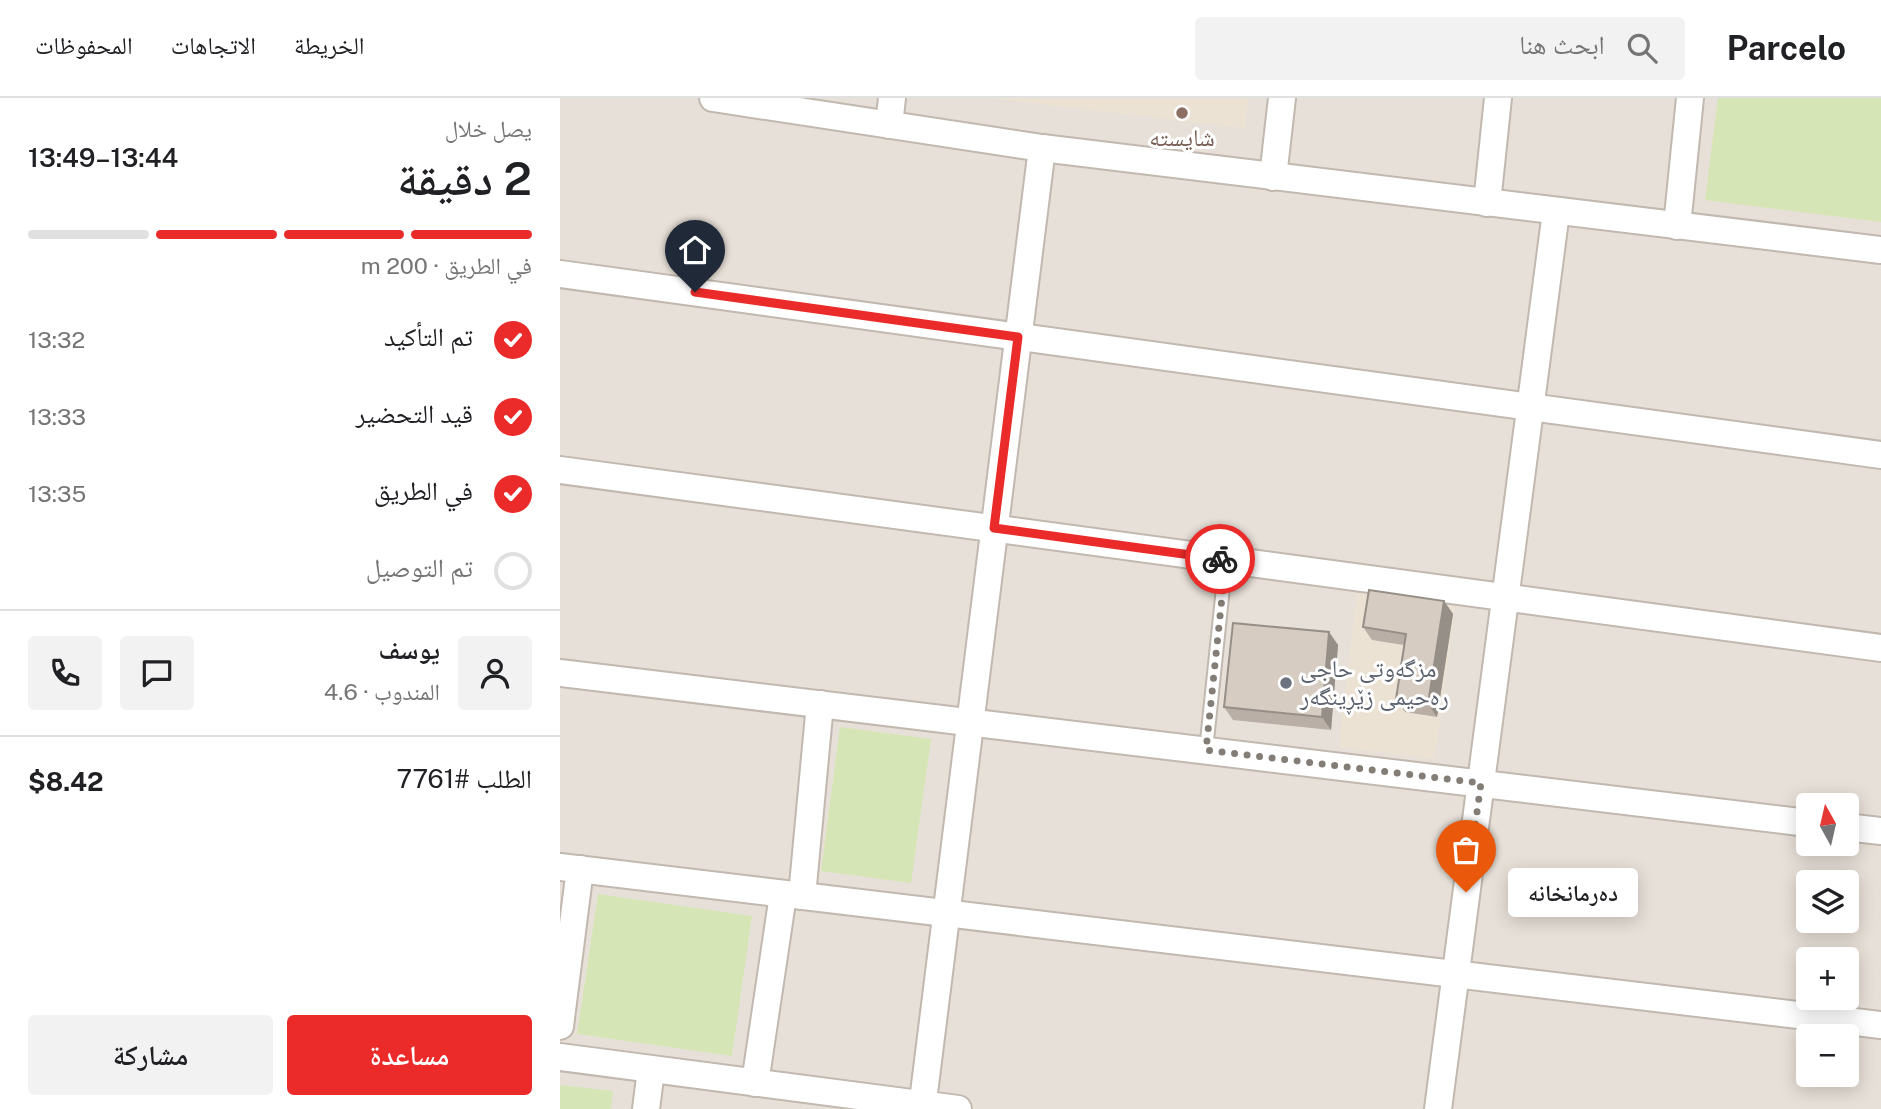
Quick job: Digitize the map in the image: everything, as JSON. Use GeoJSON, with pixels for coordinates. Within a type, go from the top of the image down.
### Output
{"type":"FeatureCollection","features":[{"type":"Feature","properties":{"kind":"street"},"geometry":{"type":"LineString","coordinates":[[713,98],[1042,148],[1881,250]]}},
{"type":"Feature","properties":{"kind":"street"},"geometry":{"type":"LineString","coordinates":[[889,125],[892,98]]}},
{"type":"Feature","properties":{"kind":"street"},"geometry":{"type":"LineString","coordinates":[[1273,177],[1282,98]]}},
{"type":"Feature","properties":{"kind":"street"},"geometry":{"type":"LineString","coordinates":[[1487,203],[1498,98]]}},
{"type":"Feature","properties":{"kind":"street"},"geometry":{"type":"LineString","coordinates":[[1677,226],[1690,98]]}},
{"type":"Feature","properties":{"kind":"street"},"geometry":{"type":"LineString","coordinates":[[922,1107],[1042,148]]}},
{"type":"Feature","properties":{"kind":"street"},"geometry":{"type":"LineString","coordinates":[[1438,1109],[1556,212]]}},
{"type":"Feature","properties":{"kind":"street"},"geometry":{"type":"LineString","coordinates":[[560,274],[1881,455]]}},
{"type":"Feature","properties":{"kind":"street"},"geometry":{"type":"LineString","coordinates":[[560,471],[1881,648]]}},
{"type":"Feature","properties":{"kind":"street"},"geometry":{"type":"LineString","coordinates":[[560,673],[1796,822]]}},
{"type":"Feature","properties":{"kind":"street"},"geometry":{"type":"LineString","coordinates":[[755,1083],[793,895],[820,704]]}},
{"type":"Feature","properties":{"kind":"street"},"geometry":{"type":"LineString","coordinates":[[1859,828],[1881,831]]}},
{"type":"Feature","properties":{"kind":"street"},"geometry":{"type":"LineString","coordinates":[[560,1026],[570,868],[1881,1025]]}},
{"type":"Feature","properties":{"kind":"street"},"geometry":{"type":"LineString","coordinates":[[560,1057],[922,1107],[958,1109]]}},
{"type":"Feature","properties":{"kind":"street"},"geometry":{"type":"LineString","coordinates":[[646,1109],[651,1070]]}},
{"type":"Feature","properties":{"kind":"lane"},"geometry":{"type":"LineString","coordinates":[[1206,750],[1226,559]]}},
{"type":"Feature","properties":{"kind":"shaded area"},"geometry":{"type":"Polygon","coordinates":[[[560,98],[1881,98],[1881,1109],[560,1109],[560,98]]]}},
{"type":"Feature","properties":{"kind":"shaded area","name":"شایستە"},"geometry":{"type":"Polygon","coordinates":[[[988,98],[1248,98],[1245,128],[988,98]]]}},
{"type":"Feature","properties":{"kind":"shaded area"},"geometry":{"type":"Polygon","coordinates":[[[1357,593],[1455,607],[1435,759],[1339,747],[1357,593]]]}},
{"type":"Feature","properties":{"kind":"green space"},"geometry":{"type":"Polygon","coordinates":[[[1718,98],[1881,98],[1881,222],[1705,200],[1718,98]]]}},
{"type":"Feature","properties":{"kind":"green space"},"geometry":{"type":"Polygon","coordinates":[[[840,727],[931,739],[911,883],[821,871],[840,727]]]}},
{"type":"Feature","properties":{"kind":"green space"},"geometry":{"type":"Polygon","coordinates":[[[598,894],[752,916],[732,1056],[577,1034],[598,894]]]}},
{"type":"Feature","properties":{"kind":"green space"},"geometry":{"type":"Polygon","coordinates":[[[560,1085],[613,1091],[611,1109],[560,1109],[560,1085]]]}},
{"type":"Feature","properties":{"kind":"building"},"geometry":{"type":"Polygon","coordinates":[[[1369,590],[1444,601],[1428,704],[1396,699],[1406,634],[1363,627],[1369,590]]]}},
{"type":"Feature","properties":{"kind":"building","name":"مزگەوتی حاجی رەحیمی زێڕینگەر"},"geometry":{"type":"Polygon","coordinates":[[[1233,623],[1329,632],[1322,717],[1224,707],[1233,623]]]}},
{"type":"Feature","properties":{"kind":"way so far"},"geometry":{"type":"LineString","coordinates":[[1220,559],[1226,559],[1206,750],[1481,783],[1466,892]]}},
{"type":"Feature","properties":{"kind":"place","name":"شایستە"},"geometry":{"type":"Point","coordinates":[1182,113]}},
{"type":"Feature","properties":{"kind":"place","name":"مزگەوتی حاجی رەحیمی زێڕینگەر"},"geometry":{"type":"Point","coordinates":[1286,683]}},
{"type":"Feature","properties":{"kind":"place","name":"دەرمانخانە"},"geometry":{"type":"Point","coordinates":[1466,892]}},
{"type":"Feature","properties":{"kind":"route"},"geometry":{"type":"LineString","coordinates":[[695,292],[1018,337],[994,528],[1220,559]]}}]}
